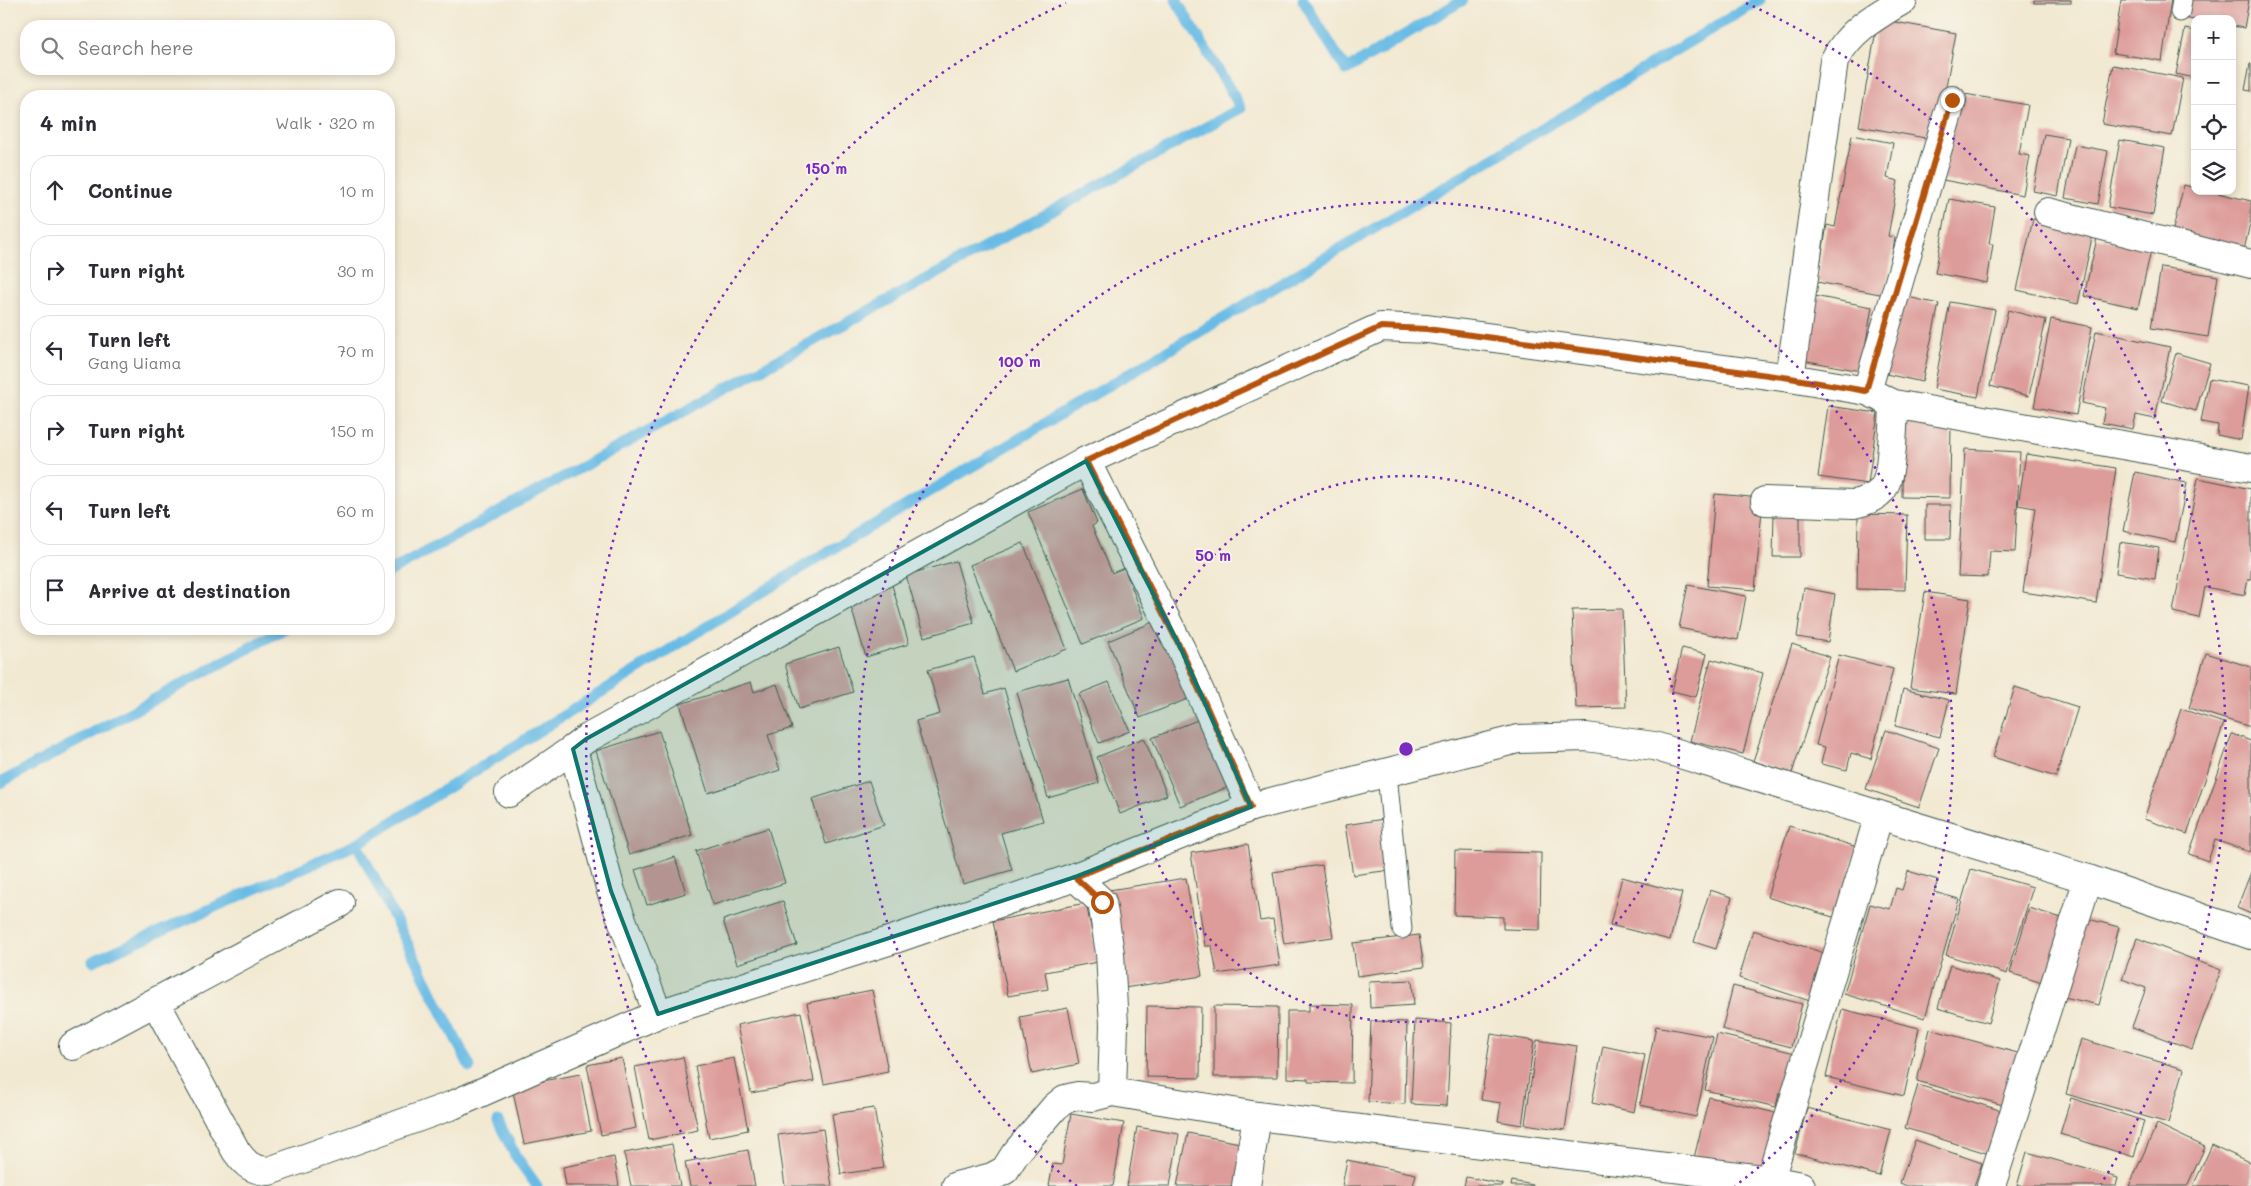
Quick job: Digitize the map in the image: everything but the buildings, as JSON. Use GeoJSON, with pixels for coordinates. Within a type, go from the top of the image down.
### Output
{"type":"FeatureCollection","features":[{"type":"Feature","properties":{"kind":"street"},"geometry":{"type":"LineString","coordinates":[[1790,378],[1834,61],[1842,46],[1852,34],[1865,23],[1903,0]]}},
{"type":"Feature","properties":{"kind":"street"},"geometry":{"type":"LineString","coordinates":[[1866,391],[1952,100]]}},
{"type":"Feature","properties":{"kind":"street"},"geometry":{"type":"LineString","coordinates":[[2048,212],[2251,264]]}},
{"type":"Feature","properties":{"kind":"street"},"geometry":{"type":"LineString","coordinates":[[509,793],[586,739],[1086,461],[1381,327],[1427,329],[1790,378],[1866,391],[1894,404],[2251,468]]}},
{"type":"Feature","properties":{"kind":"street"},"geometry":{"type":"LineString","coordinates":[[1766,501],[1854,504],[1867,501],[1882,490],[1888,474],[1894,404]]}},
{"type":"Feature","properties":{"kind":"street"},"geometry":{"type":"LineString","coordinates":[[1086,461],[1181,649],[1251,807]]}},
{"type":"Feature","properties":{"kind":"street"},"geometry":{"type":"LineString","coordinates":[[156,1003],[236,1151],[246,1164],[256,1170],[269,1171],[453,1106],[658,1014],[895,939],[1075,877],[1251,807],[1387,774],[1518,739],[1586,737],[1654,746],[2088,879],[2251,934]]}},
{"type":"Feature","properties":{"kind":"street"},"geometry":{"type":"LineString","coordinates":[[573,749],[611,891],[658,1014]]}},
{"type":"Feature","properties":{"kind":"street"},"geometry":{"type":"LineString","coordinates":[[1770,1180],[1879,815]]}},
{"type":"Feature","properties":{"kind":"street"},"geometry":{"type":"LineString","coordinates":[[1075,877],[1102,902],[1110,954],[1114,1025],[1112,1092]]}},
{"type":"Feature","properties":{"kind":"street"},"geometry":{"type":"LineString","coordinates":[[1991,1186],[2088,879]]}},
{"type":"Feature","properties":{"kind":"street"},"geometry":{"type":"LineString","coordinates":[[73,1046],[340,903]]}},
{"type":"Feature","properties":{"kind":"street"},"geometry":{"type":"LineString","coordinates":[[956,1186],[992,1177],[1005,1170],[1055,1107],[1065,1099],[1077,1096],[1093,1098],[1112,1092],[1257,1116],[1770,1180],[1801,1186]]}},
{"type":"Feature","properties":{"kind":"street"},"geometry":{"type":"LineString","coordinates":[[1246,1186],[1257,1116]]}},
{"type":"Feature","properties":{"kind":"lane"},"geometry":{"type":"LineString","coordinates":[[1387,774],[1402,929]]}},
{"type":"Feature","properties":{"kind":"highlighted area"},"geometry":{"type":"Polygon","coordinates":[[[1086,461],[1181,649],[1251,807],[1075,877],[658,1014],[611,891],[579,772],[573,749],[586,739],[1086,461]]]}},
{"type":"Feature","properties":{"kind":"waterway"},"geometry":{"type":"LineString","coordinates":[[395,569],[1241,108],[1176,0]]}},
{"type":"Feature","properties":{"kind":"waterway"},"geometry":{"type":"LineString","coordinates":[[1303,0],[1346,70],[1463,0]]}},
{"type":"Feature","properties":{"kind":"waterway"},"geometry":{"type":"LineString","coordinates":[[93,961],[357,844],[806,565],[1760,0]]}},
{"type":"Feature","properties":{"kind":"waterway"},"geometry":{"type":"LineString","coordinates":[[0,783],[273,635]]}},
{"type":"Feature","properties":{"kind":"waterway"},"geometry":{"type":"LineString","coordinates":[[357,844],[470,1067]]}},
{"type":"Feature","properties":{"kind":"waterway"},"geometry":{"type":"LineString","coordinates":[[498,1121],[515,1155],[537,1186]]}},
{"type":"Feature","properties":{"kind":"route"},"geometry":{"type":"LineString","coordinates":[[1102,902],[1075,877],[1251,807],[1181,649],[1086,461],[1359,335],[1381,327],[1427,329],[1790,378],[1866,391],[1952,100]]}}]}
